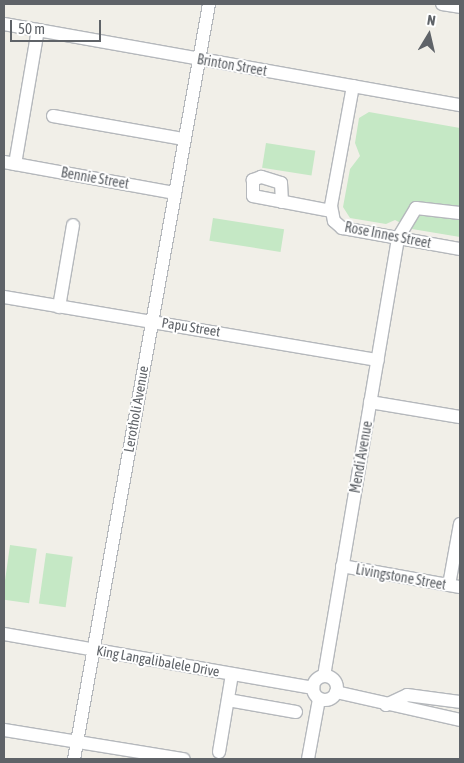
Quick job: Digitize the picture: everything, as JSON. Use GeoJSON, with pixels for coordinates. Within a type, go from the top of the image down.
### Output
{"type":"FeatureCollection","features":[{"type":"Feature","properties":{"kind":"street","name":"Lerotholi Avenue"},"geometry":{"type":"LineString","coordinates":[[74,759],[209,4]]}},
{"type":"Feature","properties":{"kind":"street"},"geometry":{"type":"LineString","coordinates":[[442,4],[460,7]]}},
{"type":"Feature","properties":{"kind":"street","name":"Brinton Street"},"geometry":{"type":"LineString","coordinates":[[4,24],[460,105]]}},
{"type":"Feature","properties":{"kind":"street","name":"Bennie Street"},"geometry":{"type":"LineString","coordinates":[[38,30],[9,163],[175,193]]}},
{"type":"Feature","properties":{"kind":"street","name":"Rose Innes Street"},"geometry":{"type":"LineString","coordinates":[[352,86],[331,211],[334,221],[342,228],[460,249]]}},
{"type":"Feature","properties":{"kind":"street"},"geometry":{"type":"LineString","coordinates":[[53,116],[184,139]]}},
{"type":"Feature","properties":{"kind":"street"},"geometry":{"type":"LineString","coordinates":[[282,202],[331,211]]}},
{"type":"Feature","properties":{"kind":"street"},"geometry":{"type":"LineString","coordinates":[[398,238],[416,208],[460,213]]}},
{"type":"Feature","properties":{"kind":"street"},"geometry":{"type":"LineString","coordinates":[[59,307],[73,225]]}},
{"type":"Feature","properties":{"kind":"street","name":"Mendi Avenue"},"geometry":{"type":"LineString","coordinates":[[324,676],[398,238]]}},
{"type":"Feature","properties":{"kind":"street","name":"Papu Street"},"geometry":{"type":"LineString","coordinates":[[4,298],[152,322],[319,355],[378,360]]}},
{"type":"Feature","properties":{"kind":"street"},"geometry":{"type":"LineString","coordinates":[[370,402],[460,417]]}},
{"type":"Feature","properties":{"kind":"street"},"geometry":{"type":"LineString","coordinates":[[455,586],[460,524]]}},
{"type":"Feature","properties":{"kind":"street","name":"Livingstone Street"},"geometry":{"type":"LineString","coordinates":[[342,566],[455,586]]}},
{"type":"Feature","properties":{"kind":"street","name":"King Langalibalele Drive"},"geometry":{"type":"LineString","coordinates":[[4,634],[232,674],[316,693]]}},
{"type":"Feature","properties":{"kind":"street"},"geometry":{"type":"LineString","coordinates":[[219,752],[232,674]]}},
{"type":"Feature","properties":{"kind":"street"},"geometry":{"type":"LineString","coordinates":[[308,759],[316,693],[315,681],[324,676],[334,681],[336,692]]}},
{"type":"Feature","properties":{"kind":"street"},"geometry":{"type":"LineString","coordinates":[[316,693],[329,699],[336,692]]}},
{"type":"Feature","properties":{"kind":"street"},"geometry":{"type":"LineString","coordinates":[[336,692],[386,705],[460,720]]}},
{"type":"Feature","properties":{"kind":"street"},"geometry":{"type":"LineString","coordinates":[[386,705],[407,695],[460,702]]}},
{"type":"Feature","properties":{"kind":"street"},"geometry":{"type":"LineString","coordinates":[[228,700],[296,712]]}},
{"type":"Feature","properties":{"kind":"street"},"geometry":{"type":"LineString","coordinates":[[4,730],[184,759]]}},
{"type":"Feature","properties":{"kind":"green space"},"geometry":{"type":"Polygon","coordinates":[[[369,112],[460,128],[460,237],[412,229],[395,220],[386,224],[350,218],[343,207],[350,169],[360,156],[355,143],[359,118],[369,112]]]}},
{"type":"Feature","properties":{"kind":"green space"},"geometry":{"type":"Polygon","coordinates":[[[266,143],[315,151],[311,176],[262,168],[266,143]]]}},
{"type":"Feature","properties":{"kind":"green space"},"geometry":{"type":"Polygon","coordinates":[[[213,218],[284,229],[281,252],[209,241],[213,218]]]}},
{"type":"Feature","properties":{"kind":"green space"},"geometry":{"type":"Polygon","coordinates":[[[10,545],[37,549],[29,603],[4,600],[10,545]]]}},
{"type":"Feature","properties":{"kind":"green space"},"geometry":{"type":"Polygon","coordinates":[[[46,553],[73,557],[66,607],[39,604],[46,553]]]}}]}
